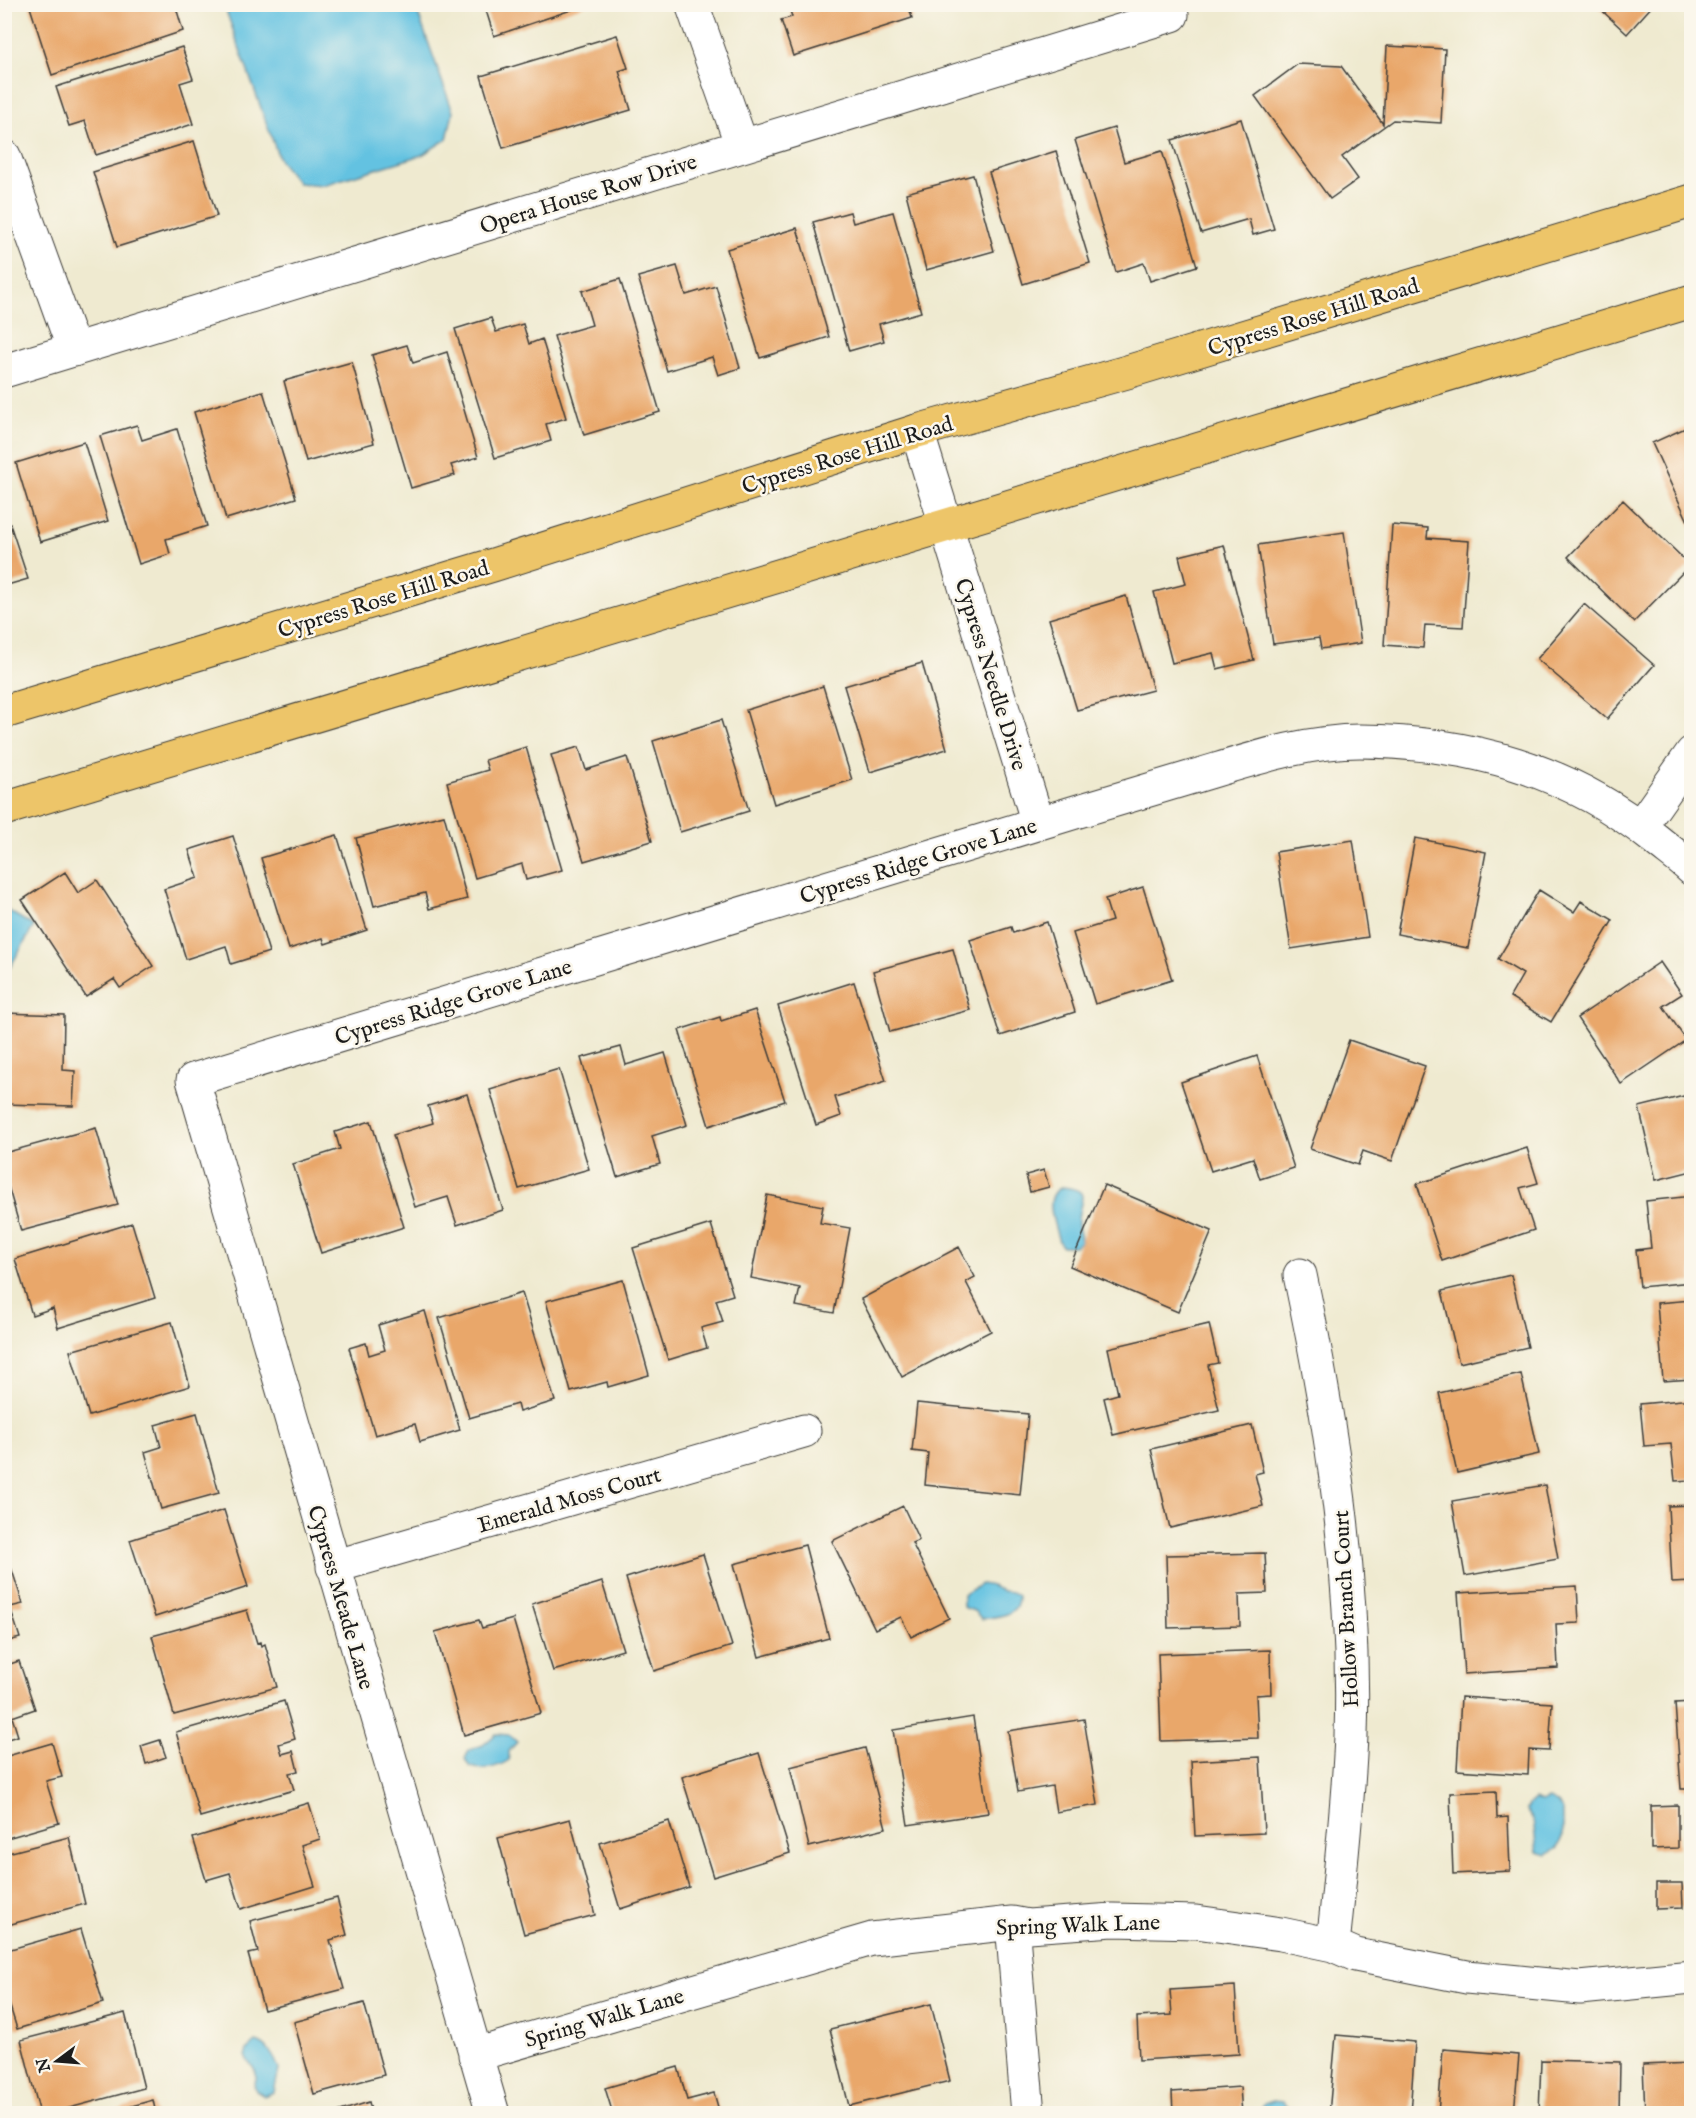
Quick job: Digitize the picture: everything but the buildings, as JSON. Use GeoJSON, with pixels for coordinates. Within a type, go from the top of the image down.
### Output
{"type":"FeatureCollection","features":[{"type":"Feature","properties":{"kind":"main road","name":"Cypress Rose Hill Road"},"geometry":{"type":"LineString","coordinates":[[4,712],[504,561],[917,431],[1127,372],[1692,201]]}},
{"type":"Feature","properties":{"kind":"main road"},"geometry":{"type":"LineString","coordinates":[[4,809],[1692,301]]}},
{"type":"Feature","properties":{"kind":"street"},"geometry":{"type":"LineString","coordinates":[[692,4],[742,146]]}},
{"type":"Feature","properties":{"kind":"street","name":"Opera House Row Drive"},"geometry":{"type":"LineString","coordinates":[[4,371],[742,146],[1171,10]]}},
{"type":"Feature","properties":{"kind":"street"},"geometry":{"type":"LineString","coordinates":[[4,156],[74,350]]}},
{"type":"Feature","properties":{"kind":"street","name":"Cypress Needle Drive"},"geometry":{"type":"LineString","coordinates":[[917,431],[1038,823]]}},
{"type":"Feature","properties":{"kind":"street","name":"Cypress Ridge Grove Lane"},"geometry":{"type":"LineString","coordinates":[[193,1080],[1038,823],[1299,748],[1356,741],[1422,745],[1482,753],[1540,771],[1593,795],[1640,826],[1692,869]]}},
{"type":"Feature","properties":{"kind":"street"},"geometry":{"type":"LineString","coordinates":[[1640,826],[1692,753]]}},
{"type":"Feature","properties":{"kind":"street","name":"Cypress Meade Lane"},"geometry":{"type":"LineString","coordinates":[[193,1080],[493,2114]]}},
{"type":"Feature","properties":{"kind":"street","name":"Hollow Branch Court"},"geometry":{"type":"LineString","coordinates":[[1300,1275],[1321,1376],[1339,1495],[1350,1615],[1351,1735],[1346,1826],[1333,1945]]}},
{"type":"Feature","properties":{"kind":"street","name":"Emerald Moss Court"},"geometry":{"type":"LineString","coordinates":[[333,1567],[804,1431]]}},
{"type":"Feature","properties":{"kind":"street","name":"Spring Walk Lane"},"geometry":{"type":"LineString","coordinates":[[475,2055],[872,1939],[1012,1923],[1028,1926],[1113,1920],[1196,1922],[1281,1934],[1333,1945],[1356,1955],[1467,1977],[1580,1988],[1692,1977]]}},
{"type":"Feature","properties":{"kind":"street"},"geometry":{"type":"LineString","coordinates":[[1012,1923],[1028,2114]]}},
{"type":"Feature","properties":{"kind":"water"},"geometry":{"type":"Polygon","coordinates":[[[224,5],[415,5],[453,112],[447,139],[422,155],[323,185],[298,183],[280,161],[224,5]]]}},
{"type":"Feature","properties":{"kind":"water"},"geometry":{"type":"Polygon","coordinates":[[[5,909],[34,926],[9,969],[5,966],[5,909]]]}},
{"type":"Feature","properties":{"kind":"water"},"geometry":{"type":"Polygon","coordinates":[[[1063,1187],[1078,1191],[1082,1198],[1078,1224],[1081,1241],[1075,1246],[1062,1246],[1059,1242],[1051,1211],[1051,1203],[1056,1191],[1063,1187]]]}},
{"type":"Feature","properties":{"kind":"water"},"geometry":{"type":"Polygon","coordinates":[[[981,1584],[1018,1596],[1015,1608],[1001,1616],[982,1619],[974,1611],[963,1607],[963,1595],[981,1584]]]}},
{"type":"Feature","properties":{"kind":"water"},"geometry":{"type":"Polygon","coordinates":[[[496,1734],[509,1735],[517,1742],[509,1751],[509,1760],[490,1768],[479,1769],[469,1766],[465,1759],[469,1750],[483,1745],[496,1734]]]}},
{"type":"Feature","properties":{"kind":"water"},"geometry":{"type":"Polygon","coordinates":[[[1535,1799],[1541,1802],[1549,1799],[1557,1803],[1563,1811],[1563,1837],[1558,1848],[1547,1855],[1537,1852],[1533,1820],[1526,1810],[1535,1799]]]}},
{"type":"Feature","properties":{"kind":"water"},"geometry":{"type":"Polygon","coordinates":[[[256,2042],[270,2053],[279,2070],[274,2092],[264,2096],[256,2091],[254,2085],[256,2072],[245,2056],[247,2050],[256,2042]]]}},
{"type":"Feature","properties":{"kind":"water"},"geometry":{"type":"Polygon","coordinates":[[[1273,2101],[1282,2102],[1287,2108],[1287,2113],[1260,2113],[1264,2104],[1273,2101]]]}}]}
